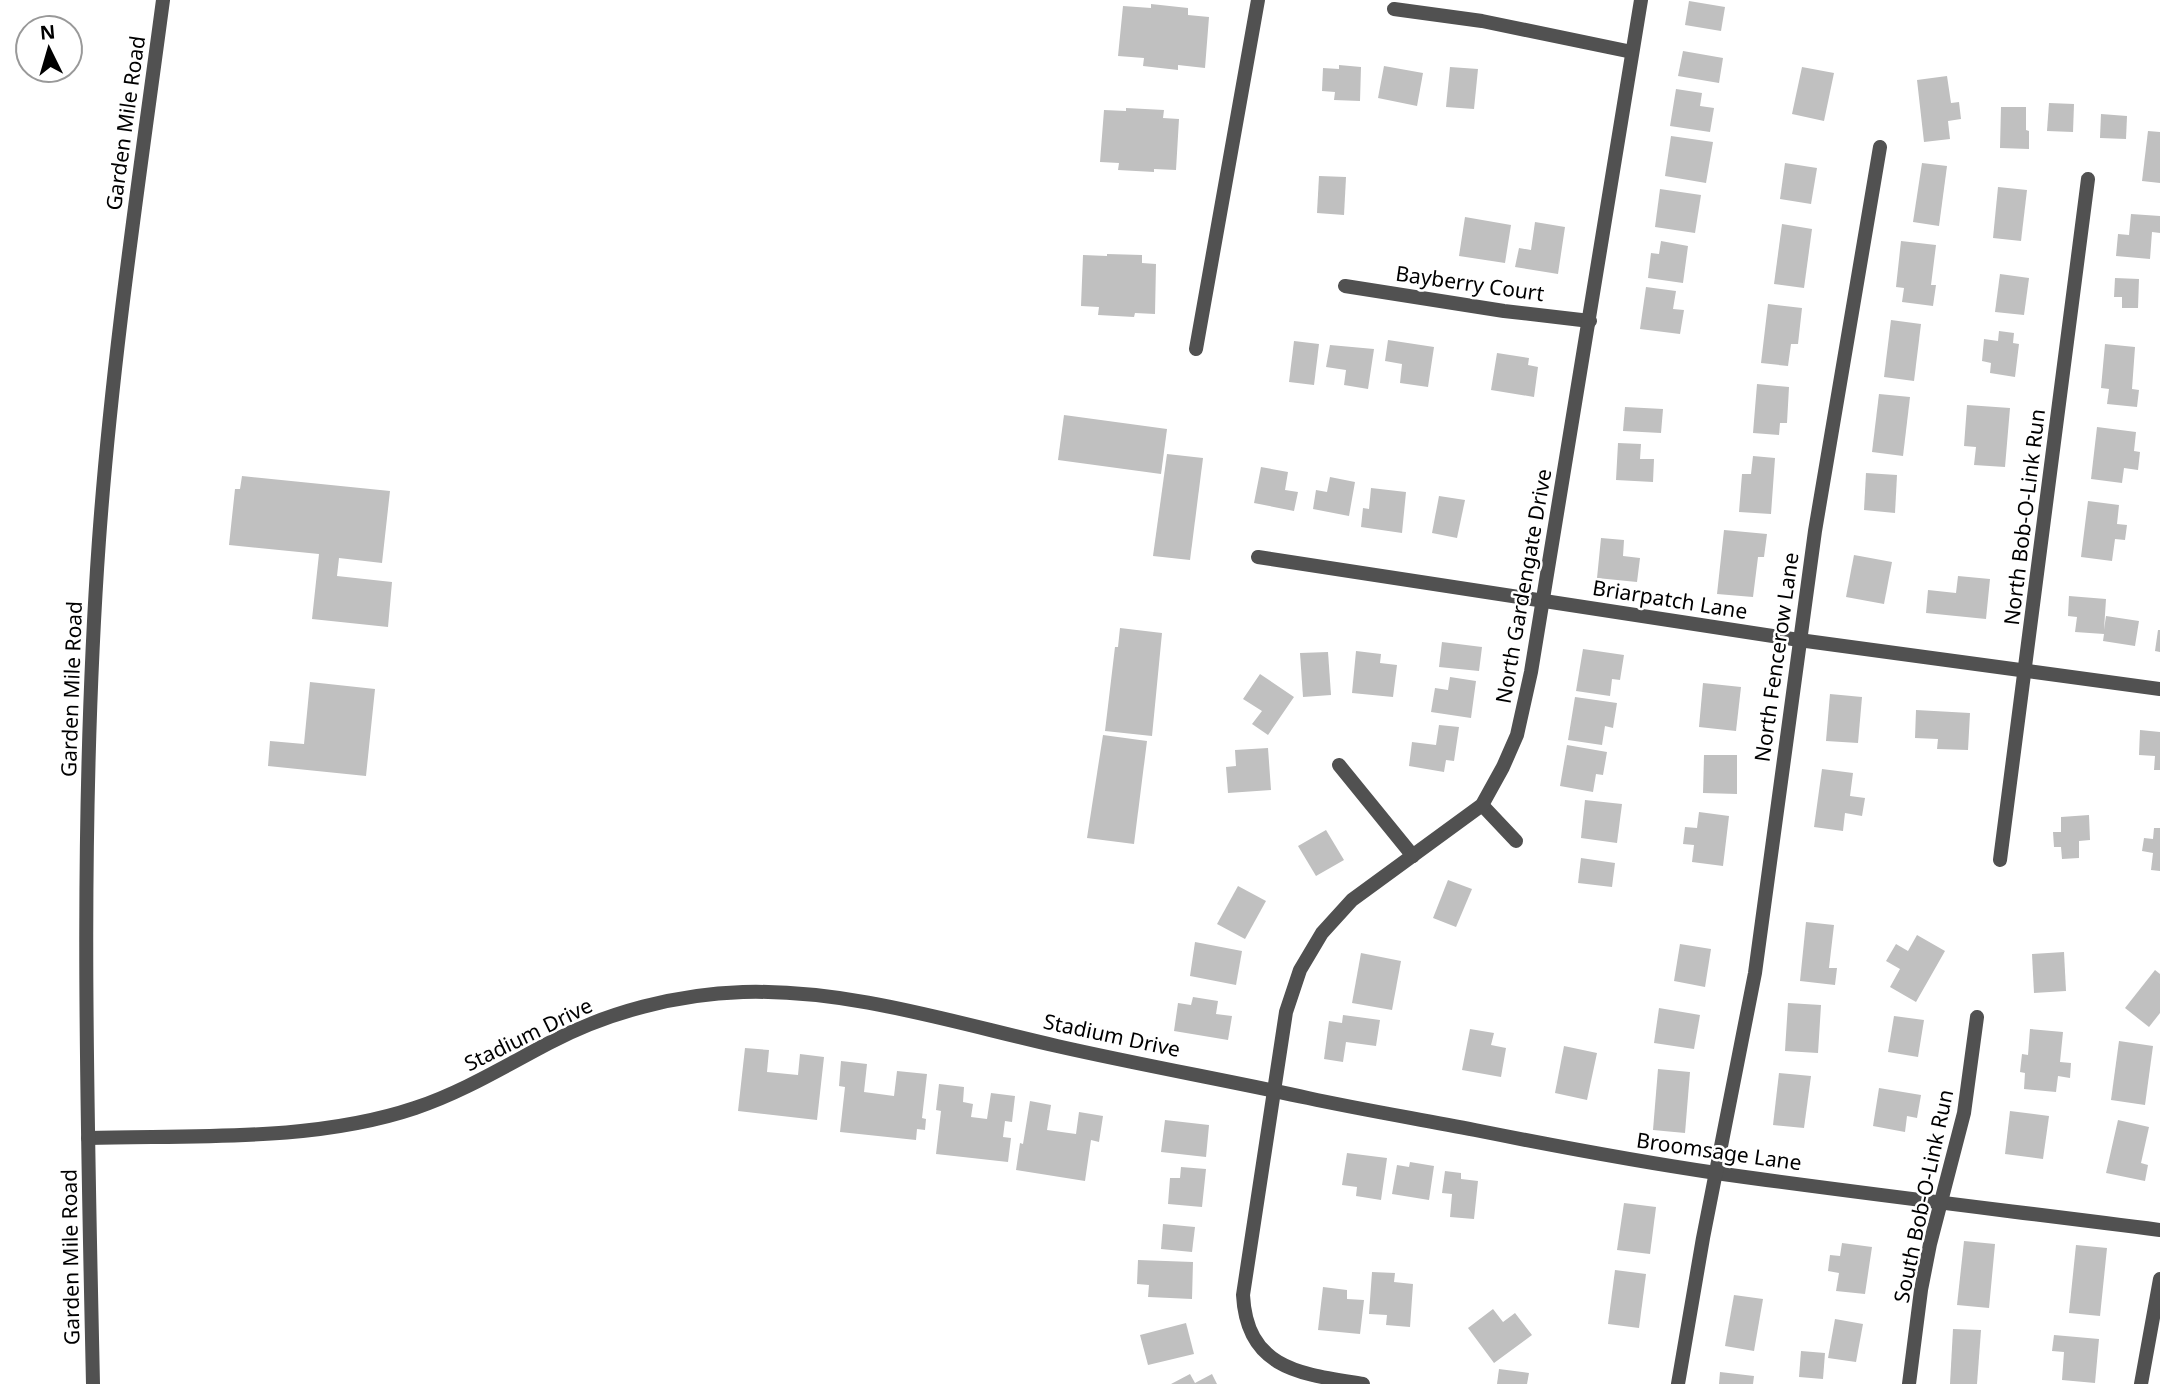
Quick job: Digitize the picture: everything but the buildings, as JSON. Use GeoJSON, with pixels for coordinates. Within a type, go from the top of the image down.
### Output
{"type":"FeatureCollection","features":[{"type":"Feature","properties":{"kind":"street","name":"Garden Mile Road"},"geometry":{"type":"LineString","coordinates":[[93,1384],[85,919],[99,542],[115,357],[163,0]]}},
{"type":"Feature","properties":{"kind":"street"},"geometry":{"type":"LineString","coordinates":[[1196,349],[1258,0]]}},
{"type":"Feature","properties":{"kind":"street","name":"North Gardengate Drive"},"geometry":{"type":"LineString","coordinates":[[1363,1384],[1283,1366],[1268,1357],[1256,1344],[1244,1312],[1243,1294],[1286,1012],[1300,970],[1322,933],[1352,900],[1482,805],[1517,735],[1531,672],[1641,0]]}},
{"type":"Feature","properties":{"kind":"street"},"geometry":{"type":"LineString","coordinates":[[1394,9],[1482,22],[1632,52]]}},
{"type":"Feature","properties":{"kind":"street","name":"North Fencerow Lane"},"geometry":{"type":"LineString","coordinates":[[1678,1384],[1755,973],[1815,531],[1880,147]]}},
{"type":"Feature","properties":{"kind":"street","name":"North Bob-O-Link Run"},"geometry":{"type":"LineString","coordinates":[[2000,860],[2088,179]]}},
{"type":"Feature","properties":{"kind":"street","name":"Bayberry Court"},"geometry":{"type":"LineString","coordinates":[[1345,286],[1504,311],[1590,321]]}},
{"type":"Feature","properties":{"kind":"street","name":"Briarpatch Lane"},"geometry":{"type":"LineString","coordinates":[[1258,557],[1799,640],[2160,689]]}},
{"type":"Feature","properties":{"kind":"street"},"geometry":{"type":"LineString","coordinates":[[1339,765],[1413,856]]}},
{"type":"Feature","properties":{"kind":"street"},"geometry":{"type":"LineString","coordinates":[[1482,805],[1516,841]]}},
{"type":"Feature","properties":{"kind":"street","name":"Stadium Drive"},"geometry":{"type":"LineString","coordinates":[[88,1138],[318,1129],[383,1118],[471,1086],[552,1041],[613,1016],[677,999],[744,992],[777,992],[842,999],[906,1011],[1059,1047],[1275,1090]]}},
{"type":"Feature","properties":{"kind":"street","name":"South Bob-O-Link Run"},"geometry":{"type":"LineString","coordinates":[[1909,1384],[1921,1290],[1964,1113],[1977,1017]]}},
{"type":"Feature","properties":{"kind":"street","name":"Broomsage Lane"},"geometry":{"type":"LineString","coordinates":[[1275,1090],[1611,1156],[1716,1173],[2160,1230]]}},
{"type":"Feature","properties":{"kind":"street"},"geometry":{"type":"LineString","coordinates":[[2141,1384],[2160,1279]]}}]}
